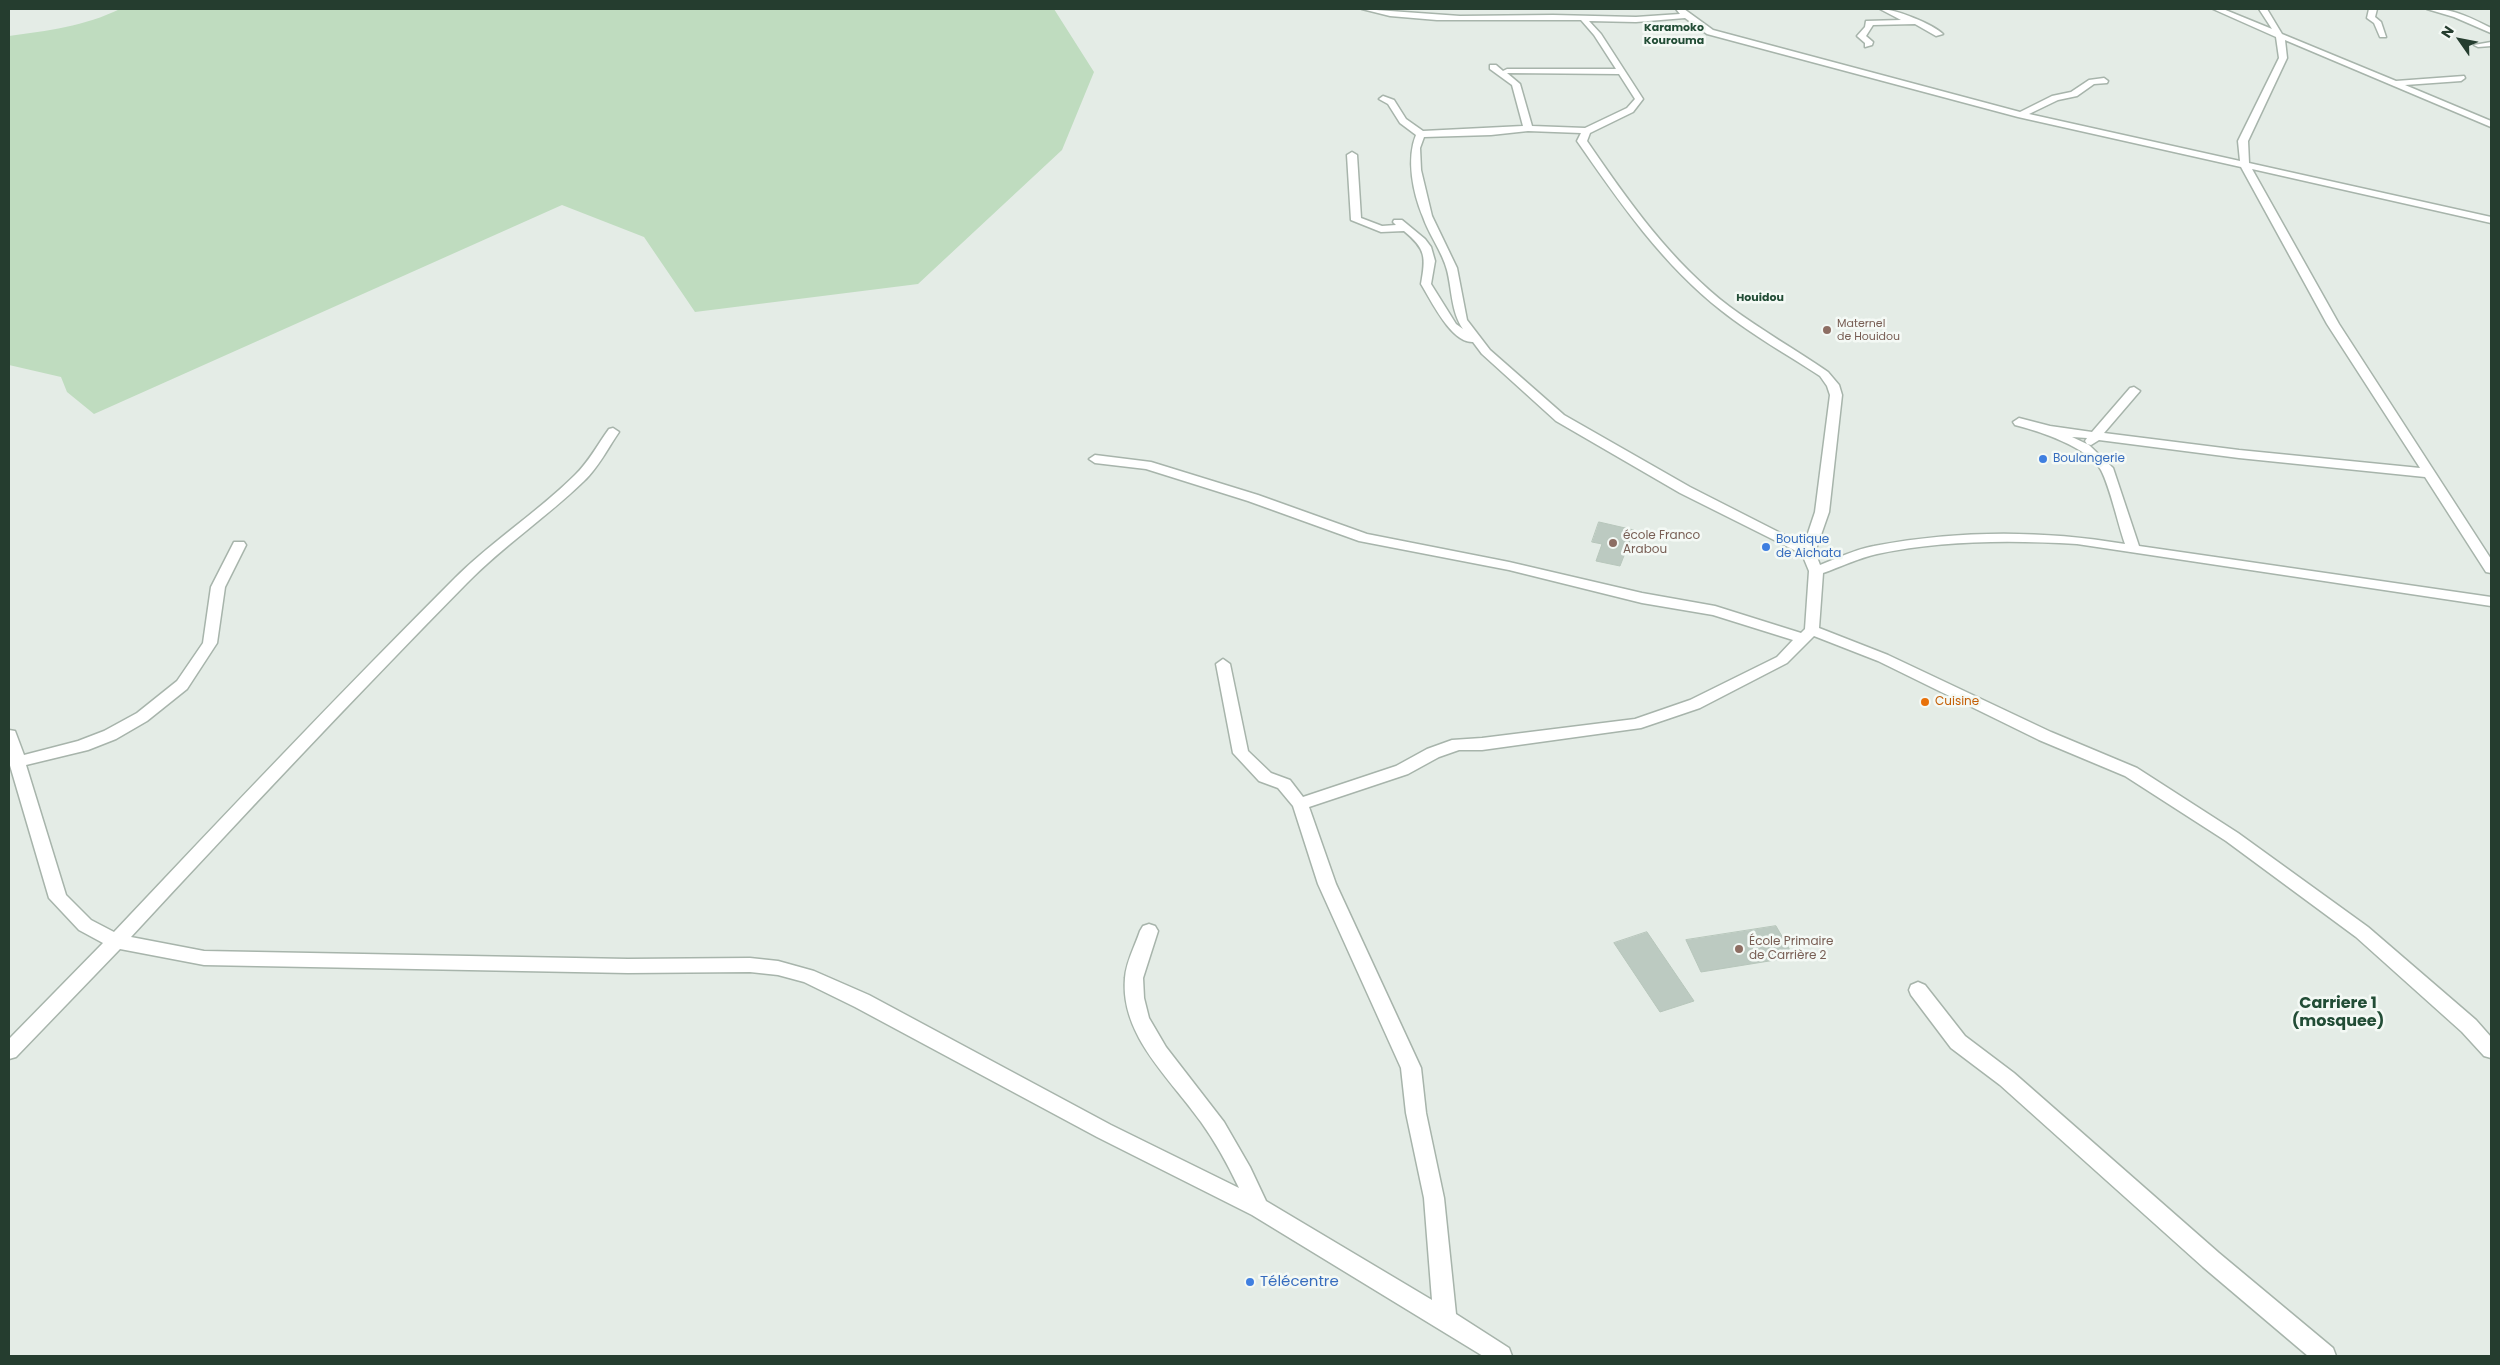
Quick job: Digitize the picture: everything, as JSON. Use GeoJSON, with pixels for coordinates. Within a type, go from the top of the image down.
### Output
{"type":"FeatureCollection","features":[{"type":"Feature","properties":{"kind":"street"},"geometry":{"type":"LineString","coordinates":[[1366,9],[1443,20],[1659,19],[1686,16]]}},
{"type":"Feature","properties":{"kind":"street"},"geometry":{"type":"LineString","coordinates":[[1479,9],[1481,15],[1488,19]]}},
{"type":"Feature","properties":{"kind":"street"},"geometry":{"type":"LineString","coordinates":[[1680,9],[1686,16],[1710,32]]}},
{"type":"Feature","properties":{"kind":"street"},"geometry":{"type":"LineString","coordinates":[[1884,9],[1923,24],[1939,34]]}},
{"type":"Feature","properties":{"kind":"street"},"geometry":{"type":"LineString","coordinates":[[2218,9],[2491,124]]}},
{"type":"Feature","properties":{"kind":"street"},"geometry":{"type":"LineString","coordinates":[[2263,9],[2280,36],[2283,58],[2243,141],[2245,165],[2333,324],[2491,569]]}},
{"type":"Feature","properties":{"kind":"street"},"geometry":{"type":"LineString","coordinates":[[2373,9],[2371,18],[2377,22],[2383,35]]}},
{"type":"Feature","properties":{"kind":"street"},"geometry":{"type":"LineString","coordinates":[[2431,9],[2457,15],[2491,31]]}},
{"type":"Feature","properties":{"kind":"street"},"geometry":{"type":"LineString","coordinates":[[1636,14],[2021,115],[2491,220]]}},
{"type":"Feature","properties":{"kind":"street"},"geometry":{"type":"LineString","coordinates":[[1383,99],[1391,102],[1404,121],[1421,134],[1491,132],[1528,128],[1586,131],[1630,110],[1639,98],[1597,34],[1584,19]]}},
{"type":"Feature","properties":{"kind":"street"},"geometry":{"type":"LineString","coordinates":[[1868,46],[1869,42],[1861,36],[1869,28],[1869,23],[1914,22]]}},
{"type":"Feature","properties":{"kind":"street"},"geometry":{"type":"LineString","coordinates":[[2478,44],[2491,44]]}},
{"type":"Feature","properties":{"kind":"street"},"geometry":{"type":"LineString","coordinates":[[1493,68],[1516,84],[1528,128]]}},
{"type":"Feature","properties":{"kind":"street"},"geometry":{"type":"LineString","coordinates":[[1507,71],[1621,72]]}},
{"type":"Feature","properties":{"kind":"street"},"geometry":{"type":"LineString","coordinates":[[2394,83],[2461,78]]}},
{"type":"Feature","properties":{"kind":"street"},"geometry":{"type":"LineString","coordinates":[[2021,115],[2055,98],[2074,94],[2092,82],[2104,81]]}},
{"type":"Feature","properties":{"kind":"street"},"geometry":{"type":"LineString","coordinates":[[1586,131],[1582,142],[1629,209],[1680,268],[1726,309],[1824,374],[1833,384],[1836,395],[1822,512],[1808,552]]}},
{"type":"Feature","properties":{"kind":"street"},"geometry":{"type":"LineString","coordinates":[[1421,134],[1415,148],[1416,170],[1427,216],[1452,268],[1462,320],[1484,349]]}},
{"type":"Feature","properties":{"kind":"street"},"geometry":{"type":"LineString","coordinates":[[1300,804],[1402,770],[1433,753],[1458,744],[1482,744],[1636,724],[1695,704],[1782,660],[1808,634],[1816,571],[1808,552],[1685,490],[1560,418],[1484,349],[1452,326],[1426,284],[1431,262],[1426,243],[1402,225],[1381,229],[1356,220],[1352,155]]}},
{"type":"Feature","properties":{"kind":"street"},"geometry":{"type":"LineString","coordinates":[[2085,448],[2134,391]]}},
{"type":"Feature","properties":{"kind":"street"},"geometry":{"type":"LineString","coordinates":[[2019,422],[2049,430],[2095,436],[2428,473]]}},
{"type":"Feature","properties":{"kind":"street"},"geometry":{"type":"LineString","coordinates":[[2049,430],[2085,448],[2107,468],[2133,549]]}},
{"type":"Feature","properties":{"kind":"street"},"geometry":{"type":"LineString","coordinates":[[9,1051],[116,941],[310,734],[359,687],[378,664],[465,576],[581,477],[613,432]]}},
{"type":"Feature","properties":{"kind":"street"},"geometry":{"type":"LineString","coordinates":[[1095,459],[1147,465],[1253,498],[1364,538],[1509,566],[1642,598],[1714,611],[1808,634],[1883,658],[2045,736],[2131,772],[2232,837],[2362,932],[2469,1026],[2491,1050]]}},
{"type":"Feature","properties":{"kind":"street"},"geometry":{"type":"LineString","coordinates":[[1816,571],[1874,550],[1936,542],[2016,536],[2077,540],[2491,602]]}},
{"type":"Feature","properties":{"kind":"street"},"geometry":{"type":"LineString","coordinates":[[17,762],[82,746],[110,735],[148,712],[182,685],[210,643],[218,587],[239,545]]}},
{"type":"Feature","properties":{"kind":"street"},"geometry":{"type":"LineString","coordinates":[[1222,664],[1241,753],[1265,777],[1284,784],[1300,804],[1327,884],[1411,1068],[1416,1113],[1434,1198],[1445,1319]]}},
{"type":"Feature","properties":{"kind":"street"},"geometry":{"type":"LineString","coordinates":[[9,735],[16,752],[17,762],[58,898],[85,925],[116,941],[204,958],[628,966],[750,965],[778,968],[808,976],[862,1001],[1104,1131],[1259,1208],[1445,1319],[1485,1344],[1500,1356]]}},
{"type":"Feature","properties":{"kind":"street"},"geometry":{"type":"LineString","coordinates":[[1149,931],[1134,978],[1136,1006],[1148,1037],[1210,1118],[1248,1182],[1259,1208]]}},
{"type":"Feature","properties":{"kind":"street"},"geometry":{"type":"LineString","coordinates":[[1918,990],[1958,1042],[2007,1079],[2211,1260],[2325,1356]]}},
{"type":"Feature","properties":{"kind":"green space"},"geometry":{"type":"Polygon","coordinates":[[[120,9],[1054,9],[1094,72],[1062,150],[918,284],[695,312],[644,237],[562,205],[94,414],[67,392],[61,377],[9,365],[9,36],[80,24],[120,9]]]}},
{"type":"Feature","properties":{"kind":"building","name":"école Franco Arabou"},"geometry":{"type":"Polygon","coordinates":[[[1599,522],[1634,530],[1620,566],[1596,561],[1602,544],[1592,542],[1599,522]]]}},
{"type":"Feature","properties":{"kind":"building","name":"École Primaire de Carrière 2"},"geometry":{"type":"Polygon","coordinates":[[[1776,926],[1794,957],[1701,972],[1686,940],[1776,926]]]}},
{"type":"Feature","properties":{"kind":"building"},"geometry":{"type":"Polygon","coordinates":[[[1647,932],[1694,1001],[1660,1012],[1614,943],[1647,932]]]}},
{"type":"Feature","properties":{"kind":"place","name":"Maternel de Houidou"},"geometry":{"type":"Point","coordinates":[1827,330]}},
{"type":"Feature","properties":{"kind":"place","name":"Boulangerie"},"geometry":{"type":"Point","coordinates":[2043,459]}},
{"type":"Feature","properties":{"kind":"place","name":"école Franco Arabou"},"geometry":{"type":"Point","coordinates":[1613,543]}},
{"type":"Feature","properties":{"kind":"place","name":"Boutique de Aichata"},"geometry":{"type":"Point","coordinates":[1766,547]}},
{"type":"Feature","properties":{"kind":"place","name":"Cuisine"},"geometry":{"type":"Point","coordinates":[1925,702]}},
{"type":"Feature","properties":{"kind":"place","name":"École Primaire de Carrière 2"},"geometry":{"type":"Point","coordinates":[1739,949]}},
{"type":"Feature","properties":{"kind":"place","name":"Télécentre"},"geometry":{"type":"Point","coordinates":[1250,1282]}},
{"type":"Feature","properties":{"kind":"district","name":"Karamoko Kourouma"},"geometry":{"type":"Point","coordinates":[1674,34]}},
{"type":"Feature","properties":{"kind":"district","name":"Houidou"},"geometry":{"type":"Point","coordinates":[1760,298]}},
{"type":"Feature","properties":{"kind":"district","name":"Carriere 1 (mosquee)"},"geometry":{"type":"Point","coordinates":[2338,1013]}}]}
